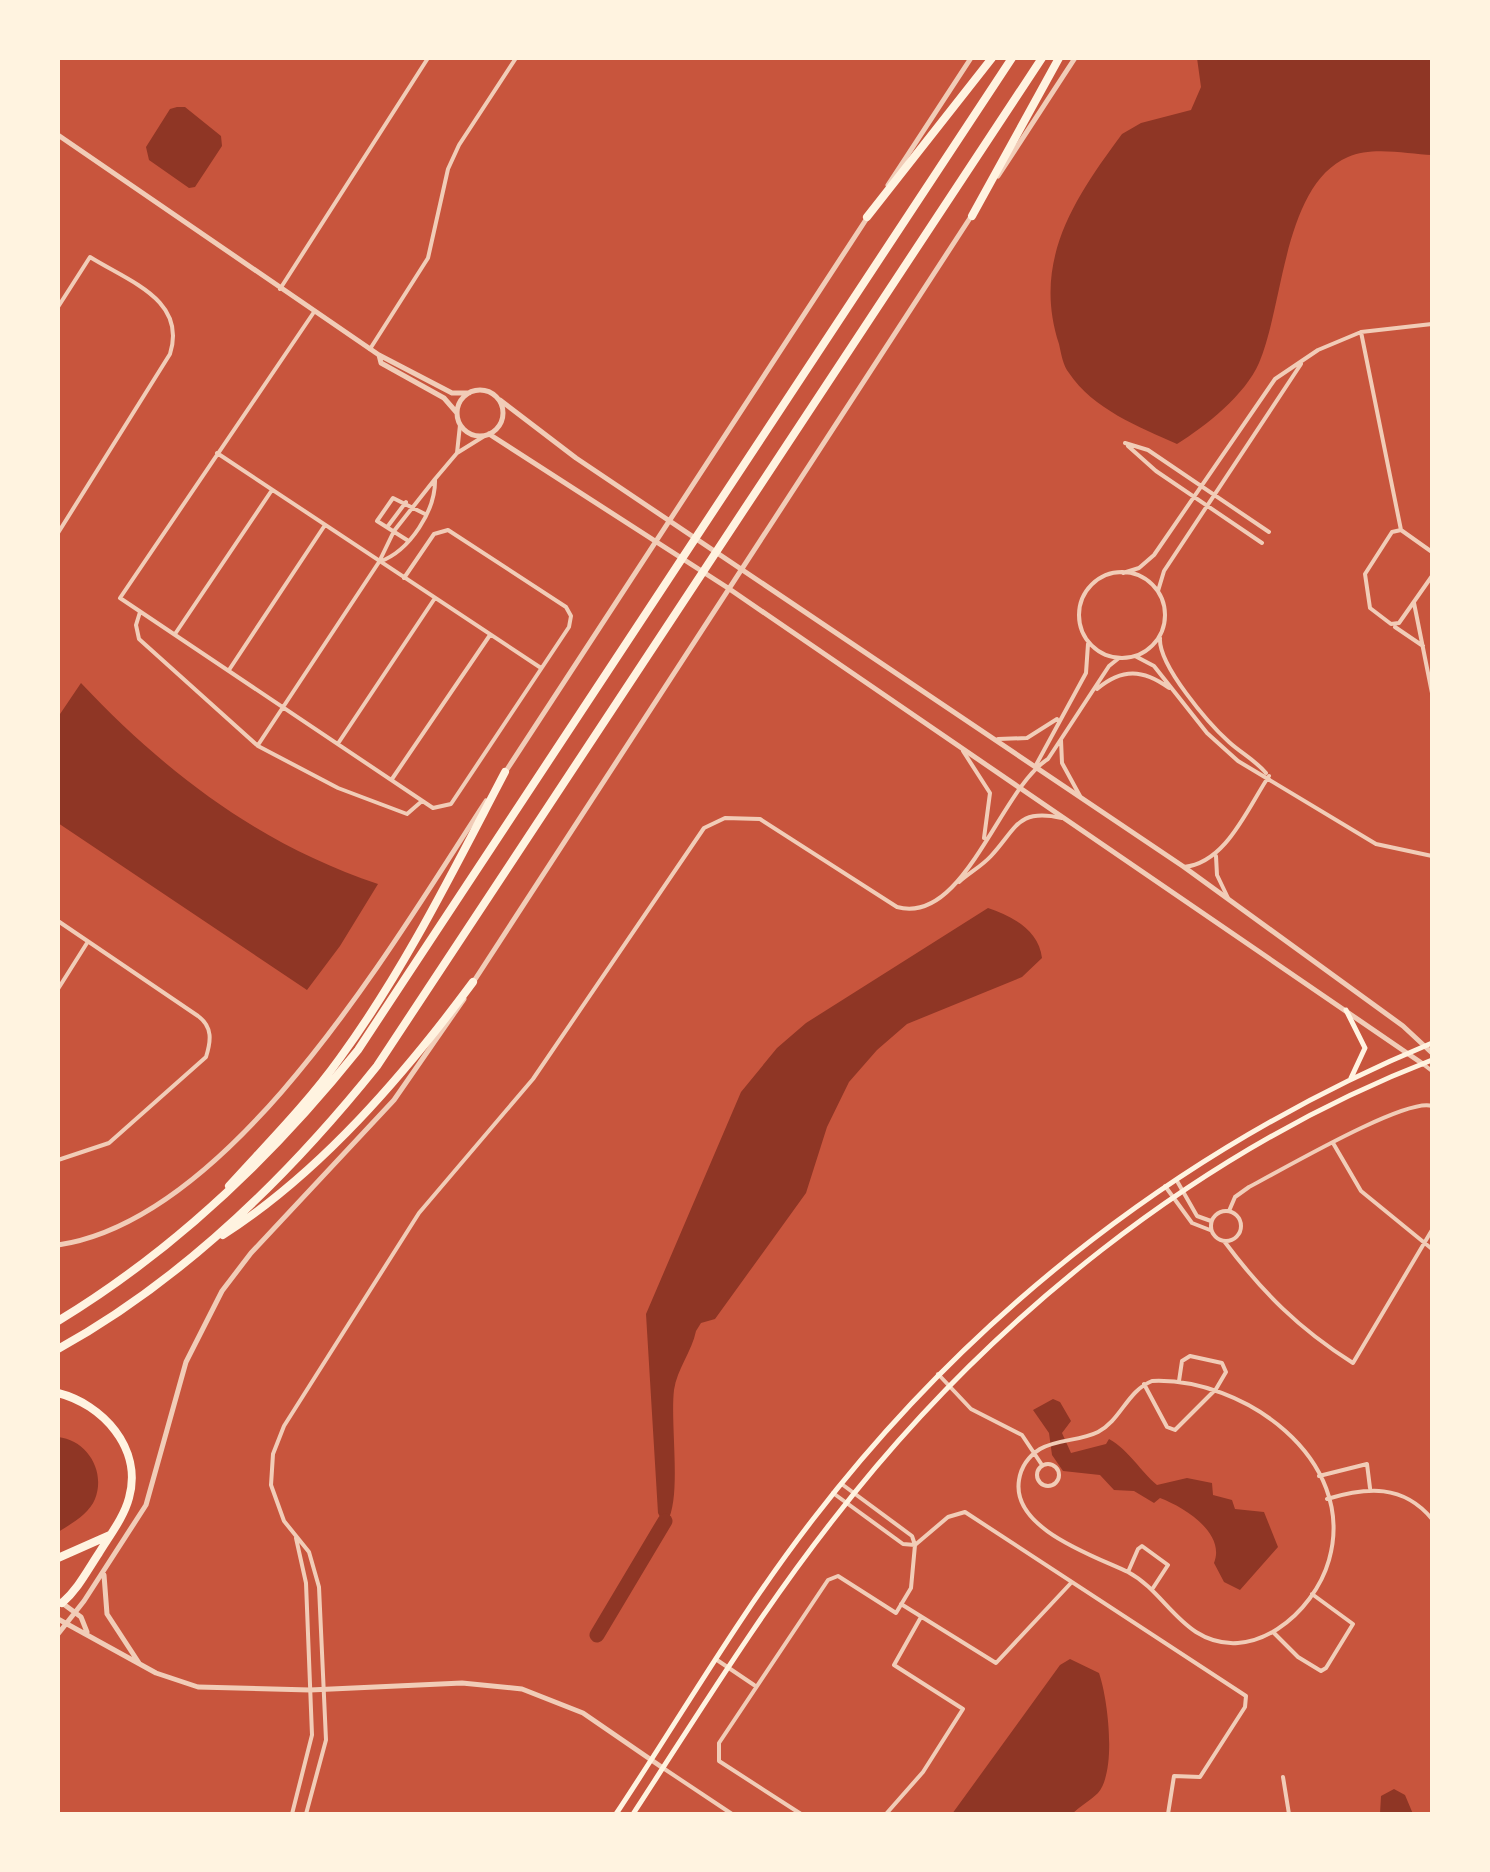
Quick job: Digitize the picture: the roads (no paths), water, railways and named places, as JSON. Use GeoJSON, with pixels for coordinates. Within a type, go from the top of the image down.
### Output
{"type":"FeatureCollection","features":[{"type":"Feature","properties":{"kind":"highway"},"geometry":{"type":"LineString","coordinates":[[867,217],[992,58]]}},
{"type":"Feature","properties":{"kind":"highway"},"geometry":{"type":"LineString","coordinates":[[58,1320],[199,1218],[285,1137],[358,1050],[1012,58]]}},
{"type":"Feature","properties":{"kind":"highway"},"geometry":{"type":"LineString","coordinates":[[198,1251],[283,1174],[378,1066],[1042,58]]}},
{"type":"Feature","properties":{"kind":"highway"},"geometry":{"type":"LineString","coordinates":[[972,216],[1059,58]]}},
{"type":"Feature","properties":{"kind":"highway"},"geometry":{"type":"LineString","coordinates":[[199,1218],[301,1108],[364,1024],[418,938],[505,772]]}},
{"type":"Feature","properties":{"kind":"highway"},"geometry":{"type":"LineString","coordinates":[[58,1349],[252,1216],[343,1133],[412,1061],[473,982]]}},
{"type":"Feature","properties":{"kind":"highway"},"geometry":{"type":"LineString","coordinates":[[58,1393],[102,1414],[124,1443],[130,1495],[110,1535],[59,1604]]}},
{"type":"Feature","properties":{"kind":"highway"},"geometry":{"type":"LineString","coordinates":[[58,1558],[110,1535]]}},
{"type":"Feature","properties":{"kind":"main road"},"geometry":{"type":"LineString","coordinates":[[1346,1010],[1366,1048],[1349,1080]]}},
{"type":"Feature","properties":{"kind":"main road"},"geometry":{"type":"LineString","coordinates":[[616,1814],[834,1493],[938,1374],[1057,1266],[1176,1178],[1349,1080],[1429,1044]]}},
{"type":"Feature","properties":{"kind":"main road"},"geometry":{"type":"LineString","coordinates":[[633,1814],[846,1503],[949,1387],[1046,1297],[1184,1192],[1292,1127],[1432,1060]]}},
{"type":"Feature","properties":{"kind":"street"},"geometry":{"type":"LineString","coordinates":[[280,289],[428,58]]}},
{"type":"Feature","properties":{"kind":"street"},"geometry":{"type":"LineString","coordinates":[[370,349],[428,258],[453,158],[516,58]]}},
{"type":"Feature","properties":{"kind":"street"},"geometry":{"type":"LineString","coordinates":[[58,1245],[98,1235],[159,1203],[281,1092],[375,970],[972,58]]}},
{"type":"Feature","properties":{"kind":"street"},"geometry":{"type":"LineString","coordinates":[[58,1634],[105,1570],[154,1490],[186,1362],[222,1291],[251,1253],[394,1100],[452,1022],[473,982],[742,566],[1076,58]]}},
{"type":"Feature","properties":{"kind":"street"},"geometry":{"type":"LineString","coordinates":[[58,135],[378,355],[452,393],[487,391],[522,420],[1184,867],[1429,1044],[1432,1052]]}},
{"type":"Feature","properties":{"kind":"street"},"geometry":{"type":"LineString","coordinates":[[58,307],[90,256],[158,300],[172,314],[177,332],[170,354],[58,532]]}},
{"type":"Feature","properties":{"kind":"street"},"geometry":{"type":"LineString","coordinates":[[314,312],[120,598],[422,800],[442,809],[450,804],[569,627],[571,616],[566,607],[448,530],[434,534],[404,578]]}},
{"type":"Feature","properties":{"kind":"street"},"geometry":{"type":"LineString","coordinates":[[1035,767],[1038,753],[1090,662],[1079,617],[1084,595],[1101,578],[1147,563],[1275,380],[1303,360],[1361,332],[1432,324]]}},
{"type":"Feature","properties":{"kind":"street"},"geometry":{"type":"LineString","coordinates":[[1361,332],[1401,530],[1432,552]]}},
{"type":"Feature","properties":{"kind":"street"},"geometry":{"type":"LineString","coordinates":[[378,355],[381,363],[444,398],[457,413],[460,424],[456,453]]}},
{"type":"Feature","properties":{"kind":"street"},"geometry":{"type":"LineString","coordinates":[[1158,592],[1164,571],[1303,360]]}},
{"type":"Feature","properties":{"kind":"street"},"geometry":{"type":"LineString","coordinates":[[457,413],[469,392]]}},
{"type":"Feature","properties":{"kind":"street"},"geometry":{"type":"LineString","coordinates":[[258,746],[413,506],[456,453],[488,434],[502,419],[500,400]]}},
{"type":"Feature","properties":{"kind":"street"},"geometry":{"type":"LineString","coordinates":[[460,424],[474,435],[488,434],[656,540],[1432,1071]]}},
{"type":"Feature","properties":{"kind":"street"},"geometry":{"type":"LineString","coordinates":[[1262,543],[1196,498],[1126,442],[1148,450],[1269,532]]}},
{"type":"Feature","properties":{"kind":"street"},"geometry":{"type":"LineString","coordinates":[[216,452],[541,668]]}},
{"type":"Feature","properties":{"kind":"street"},"geometry":{"type":"LineString","coordinates":[[380,562],[408,540],[426,515],[435,479]]}},
{"type":"Feature","properties":{"kind":"street"},"geometry":{"type":"LineString","coordinates":[[175,634],[272,490]]}},
{"type":"Feature","properties":{"kind":"street"},"geometry":{"type":"LineString","coordinates":[[408,540],[377,520],[392,498],[426,515]]}},
{"type":"Feature","properties":{"kind":"street"},"geometry":{"type":"LineString","coordinates":[[388,528],[406,502]]}},
{"type":"Feature","properties":{"kind":"street"},"geometry":{"type":"LineString","coordinates":[[229,670],[326,526]]}},
{"type":"Feature","properties":{"kind":"street"},"geometry":{"type":"LineString","coordinates":[[1401,530],[1392,532],[1368,567],[1364,581],[1370,608],[1423,646]]}},
{"type":"Feature","properties":{"kind":"street"},"geometry":{"type":"LineString","coordinates":[[1123,572],[1143,578],[1158,592],[1165,613],[1160,635],[1165,659],[1199,708],[1231,744],[1269,776]]}},
{"type":"Feature","properties":{"kind":"street"},"geometry":{"type":"LineString","coordinates":[[1391,624],[1399,622],[1432,576]]}},
{"type":"Feature","properties":{"kind":"street"},"geometry":{"type":"LineString","coordinates":[[338,742],[434,598]]}},
{"type":"Feature","properties":{"kind":"street"},"geometry":{"type":"LineString","coordinates":[[1414,603],[1432,693]]}},
{"type":"Feature","properties":{"kind":"street"},"geometry":{"type":"LineString","coordinates":[[140,612],[136,625],[139,639],[258,746],[338,788],[407,814],[422,800]]}},
{"type":"Feature","properties":{"kind":"street"},"geometry":{"type":"LineString","coordinates":[[392,779],[490,635]]}},
{"type":"Feature","properties":{"kind":"street"},"geometry":{"type":"LineString","coordinates":[[1087,639],[1101,652],[1119,658],[1135,656],[1160,635]]}},
{"type":"Feature","properties":{"kind":"street"},"geometry":{"type":"LineString","coordinates":[[1135,656],[1154,666],[1222,748],[1376,844],[1432,856]]}},
{"type":"Feature","properties":{"kind":"street"},"geometry":{"type":"LineString","coordinates":[[955,884],[1035,767],[1061,740],[1119,658]]}},
{"type":"Feature","properties":{"kind":"street"},"geometry":{"type":"LineString","coordinates":[[1094,692],[1108,680],[1134,672],[1148,674],[1174,692]]}},
{"type":"Feature","properties":{"kind":"street"},"geometry":{"type":"LineString","coordinates":[[994,739],[1027,738],[1061,716]]}},
{"type":"Feature","properties":{"kind":"street"},"geometry":{"type":"LineString","coordinates":[[1061,740],[1062,764],[1082,798]]}},
{"type":"Feature","properties":{"kind":"street"},"geometry":{"type":"LineString","coordinates":[[959,746],[990,794],[983,843]]}},
{"type":"Feature","properties":{"kind":"street"},"geometry":{"type":"LineString","coordinates":[[1184,867],[1199,866],[1216,856],[1269,776]]}},
{"type":"Feature","properties":{"kind":"street"},"geometry":{"type":"LineString","coordinates":[[306,1814],[326,1740],[319,1588],[309,1552],[279,1510],[272,1486],[272,1454],[284,1426],[412,1224],[533,1079],[697,835],[725,818],[760,819],[906,910],[934,903],[989,858],[1025,818],[1043,814],[1066,819]]}},
{"type":"Feature","properties":{"kind":"street"},"geometry":{"type":"LineString","coordinates":[[1216,856],[1216,876],[1229,900]]}},
{"type":"Feature","properties":{"kind":"street"},"geometry":{"type":"LineString","coordinates":[[58,921],[205,1021],[211,1041],[206,1057],[108,1142],[58,1160]]}},
{"type":"Feature","properties":{"kind":"street"},"geometry":{"type":"LineString","coordinates":[[58,990],[88,941]]}},
{"type":"Feature","properties":{"kind":"street"},"geometry":{"type":"LineString","coordinates":[[1229,1211],[1235,1197],[1249,1187],[1333,1143],[1413,1107],[1432,1106]]}},
{"type":"Feature","properties":{"kind":"street"},"geometry":{"type":"LineString","coordinates":[[1333,1143],[1361,1192],[1432,1249]]}},
{"type":"Feature","properties":{"kind":"street"},"geometry":{"type":"LineString","coordinates":[[1176,1178],[1198,1216],[1211,1221]]}},
{"type":"Feature","properties":{"kind":"street"},"geometry":{"type":"LineString","coordinates":[[1165,1186],[1192,1223],[1212,1230],[1224,1241],[1266,1296],[1307,1333],[1354,1363],[1432,1230]]}},
{"type":"Feature","properties":{"kind":"street"},"geometry":{"type":"LineString","coordinates":[[1211,1221],[1220,1212],[1229,1211],[1240,1220],[1241,1229],[1236,1237],[1224,1241]]}},
{"type":"Feature","properties":{"kind":"street"},"geometry":{"type":"LineString","coordinates":[[1211,1221],[1212,1230]]}},
{"type":"Feature","properties":{"kind":"street"},"geometry":{"type":"LineString","coordinates":[[1144,1384],[1167,1427],[1175,1430],[1216,1389],[1226,1372],[1222,1364],[1184,1357],[1179,1381]]}},
{"type":"Feature","properties":{"kind":"street"},"geometry":{"type":"LineString","coordinates":[[938,1374],[971,1409],[1010,1426],[1036,1451],[1042,1465],[1038,1480],[1054,1483],[1056,1468],[1042,1465]]}},
{"type":"Feature","properties":{"kind":"street"},"geometry":{"type":"LineString","coordinates":[[1179,1381],[1241,1399],[1283,1428],[1320,1476],[1328,1499],[1330,1556],[1312,1594],[1274,1633],[1238,1644],[1210,1638],[1182,1621],[1153,1588],[1128,1572],[1081,1552],[1040,1526],[1030,1513],[1018,1485],[1027,1460],[1050,1444],[1104,1428],[1144,1384],[1179,1381]]}},
{"type":"Feature","properties":{"kind":"street"},"geometry":{"type":"LineString","coordinates":[[1320,1476],[1367,1464],[1370,1488]]}},
{"type":"Feature","properties":{"kind":"street"},"geometry":{"type":"LineString","coordinates":[[801,1814],[719,1760],[719,1742],[833,1577],[847,1580],[896,1612],[911,1588],[915,1545],[912,1536],[841,1484]]}},
{"type":"Feature","properties":{"kind":"street"},"geometry":{"type":"LineString","coordinates":[[1328,1499],[1370,1488],[1408,1498],[1432,1520]]}},
{"type":"Feature","properties":{"kind":"street"},"geometry":{"type":"LineString","coordinates":[[834,1493],[902,1544],[915,1545],[948,1517],[965,1512],[1246,1696],[1244,1707],[1200,1777],[1174,1776],[1168,1814]]}},
{"type":"Feature","properties":{"kind":"street"},"geometry":{"type":"LineString","coordinates":[[879,1527],[886,1517]]}},
{"type":"Feature","properties":{"kind":"street"},"geometry":{"type":"LineString","coordinates":[[292,1814],[310,1748],[306,1583],[296,1538]]}},
{"type":"Feature","properties":{"kind":"street"},"geometry":{"type":"LineString","coordinates":[[1128,1572],[1138,1549],[1147,1549],[1168,1564],[1153,1588]]}},
{"type":"Feature","properties":{"kind":"street"},"geometry":{"type":"LineString","coordinates":[[105,1570],[106,1614],[140,1666]]}},
{"type":"Feature","properties":{"kind":"street"},"geometry":{"type":"LineString","coordinates":[[901,1604],[996,1663],[1072,1582]]}},
{"type":"Feature","properties":{"kind":"street"},"geometry":{"type":"LineString","coordinates":[[1274,1633],[1298,1657],[1321,1670],[1326,1668],[1353,1624],[1312,1594]]}},
{"type":"Feature","properties":{"kind":"street"},"geometry":{"type":"LineString","coordinates":[[59,1604],[74,1612],[87,1632]]}},
{"type":"Feature","properties":{"kind":"street"},"geometry":{"type":"LineString","coordinates":[[886,1814],[923,1772],[964,1709],[894,1665],[922,1617]]}},
{"type":"Feature","properties":{"kind":"street"},"geometry":{"type":"LineString","coordinates":[[58,1620],[87,1632],[140,1666],[198,1687],[323,1690],[462,1683],[522,1689],[583,1713],[732,1814]]}},
{"type":"Feature","properties":{"kind":"street"},"geometry":{"type":"LineString","coordinates":[[717,1660],[756,1686]]}},
{"type":"Feature","properties":{"kind":"street"},"geometry":{"type":"LineString","coordinates":[[1284,1778],[1294,1814]]}},
{"type":"Feature","properties":{"kind":"waterway"},"geometry":{"type":"LineString","coordinates":[[597,1635],[665,1521]]}}]}
